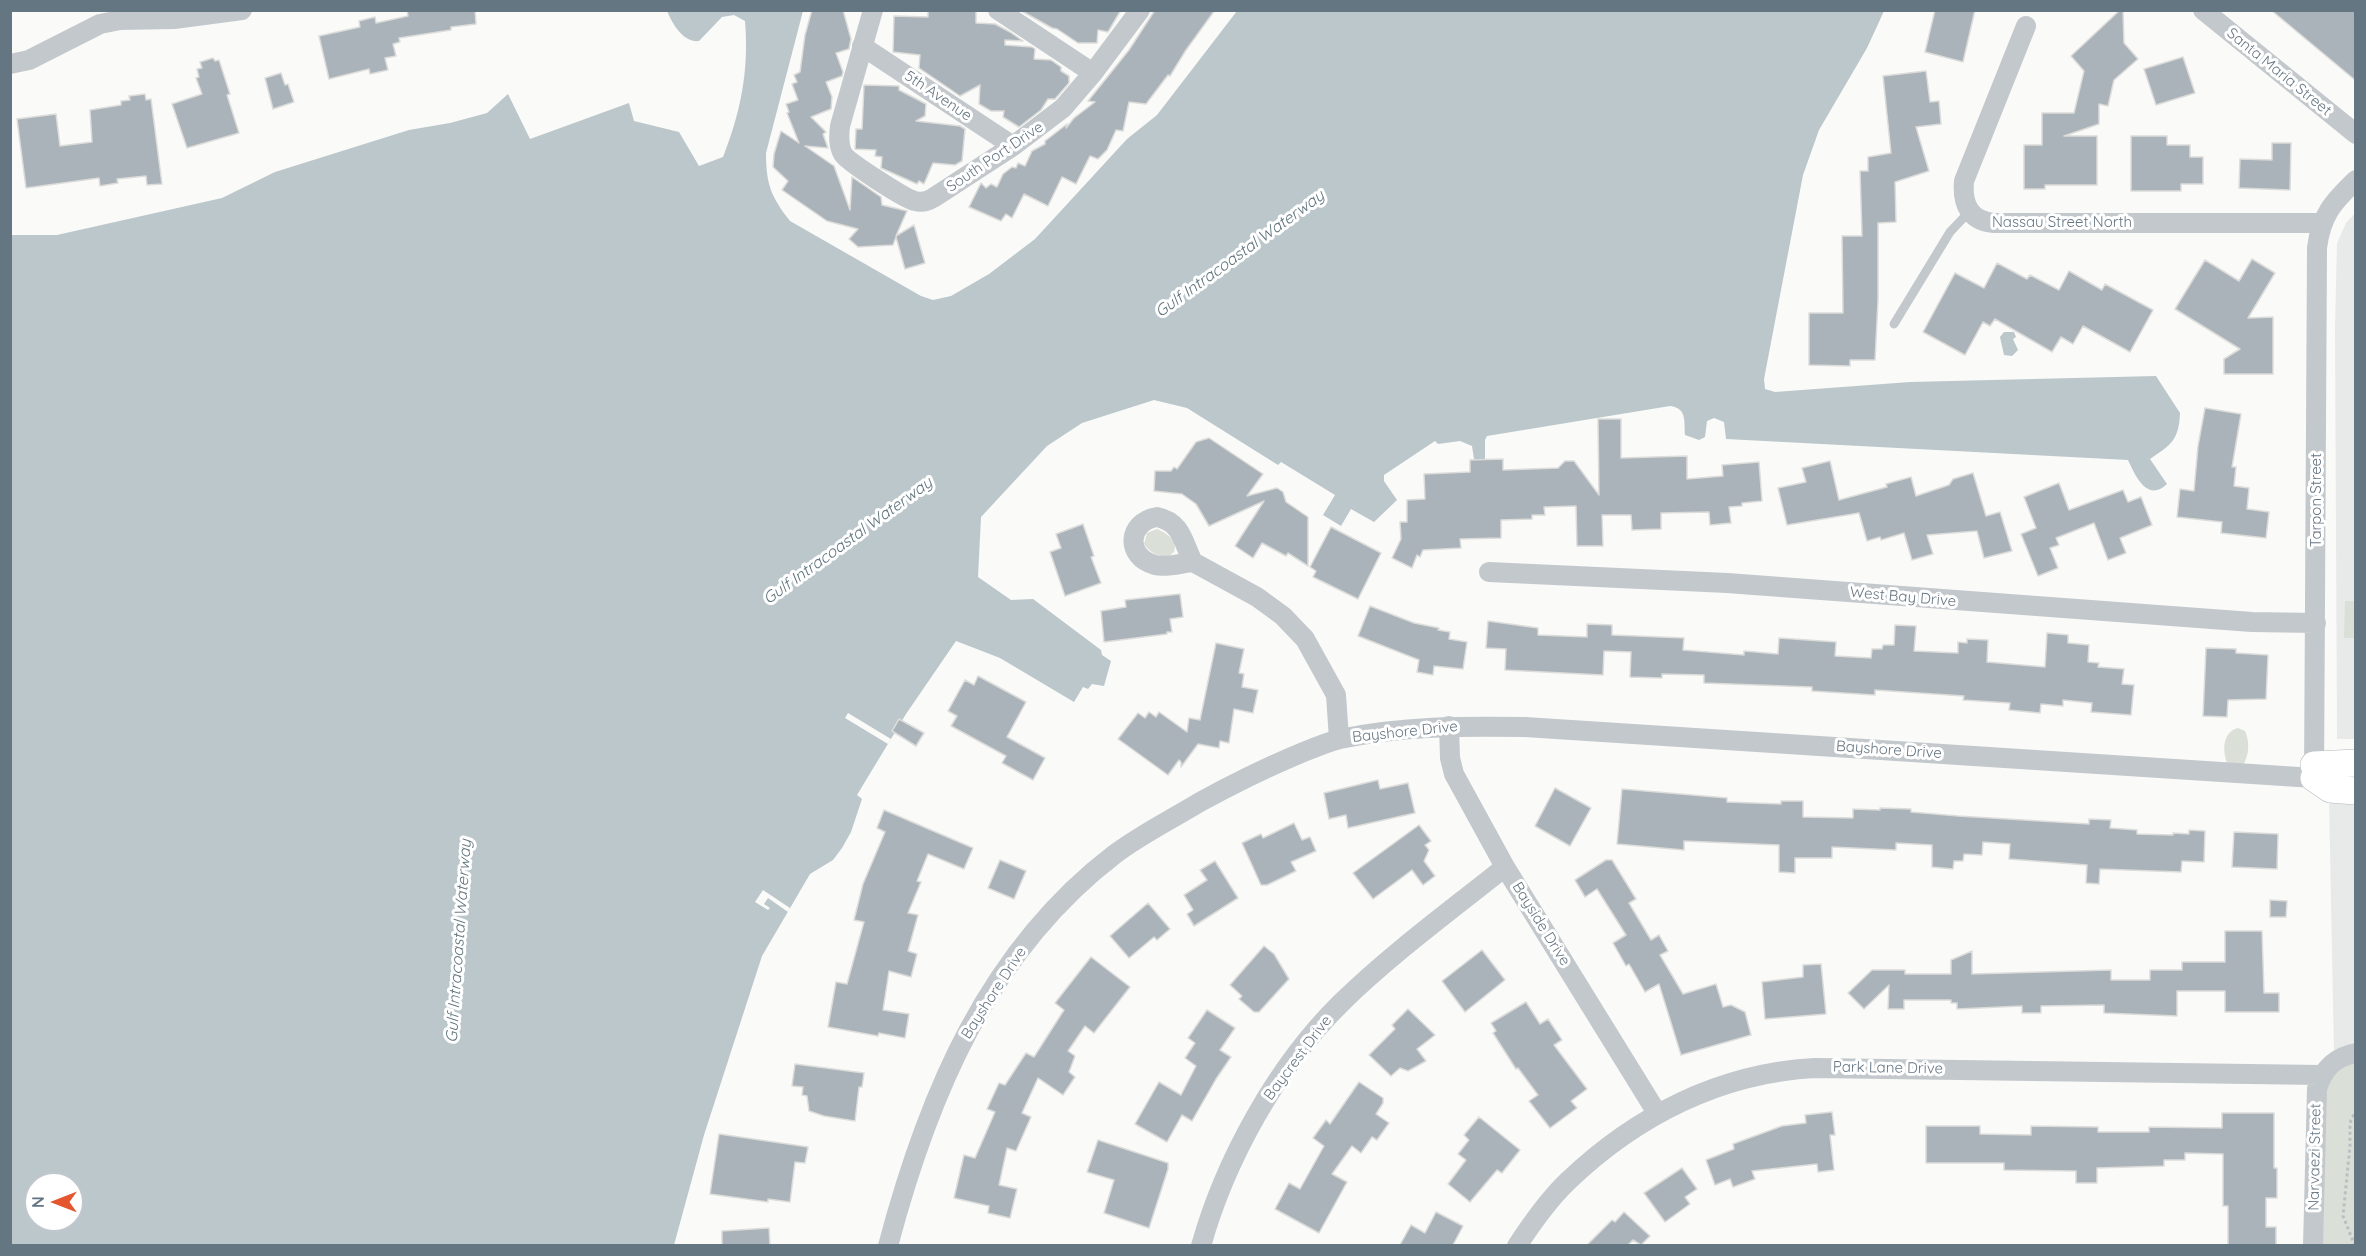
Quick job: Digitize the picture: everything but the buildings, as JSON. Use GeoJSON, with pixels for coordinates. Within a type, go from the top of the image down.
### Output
{"type":"FeatureCollection","features":[{"type":"Feature","properties":{"kind":"street"},"geometry":{"type":"LineString","coordinates":[[10,64],[29,60],[100,24],[120,20],[174,19],[242,10]]}},
{"type":"Feature","properties":{"kind":"street"},"geometry":{"type":"LineString","coordinates":[[862,46],[873,10]]}},
{"type":"Feature","properties":{"kind":"street"},"geometry":{"type":"LineString","coordinates":[[998,10],[1093,73]]}},
{"type":"Feature","properties":{"kind":"street","name":"South Port Drive"},"geometry":{"type":"LineString","coordinates":[[862,46],[840,126],[840,142],[847,158],[916,202],[922,202],[933,198],[1013,146],[1063,108],[1093,73],[1140,10]]}},
{"type":"Feature","properties":{"kind":"street","name":"Santa Maria Street"},"geometry":{"type":"LineString","coordinates":[[2203,10],[2355,134]]}},
{"type":"Feature","properties":{"kind":"street","name":"Nassau Street North"},"geometry":{"type":"LineString","coordinates":[[2026,26],[1964,181],[1964,198],[1970,212],[1981,221],[1994,223],[2321,223]]}},
{"type":"Feature","properties":{"kind":"street","name":"5th Avenue"},"geometry":{"type":"LineString","coordinates":[[862,46],[1013,146]]}},
{"type":"Feature","properties":{"kind":"street"},"geometry":{"type":"LineString","coordinates":[[2321,223],[2333,203],[2355,180]]}},
{"type":"Feature","properties":{"kind":"street","name":"Tarpon Street"},"geometry":{"type":"LineString","coordinates":[[2314,772],[2317,248],[2321,223]]}},
{"type":"Feature","properties":{"kind":"street"},"geometry":{"type":"LineString","coordinates":[[1193,562],[1257,597],[1283,616],[1305,639],[1336,695],[1340,739]]}},
{"type":"Feature","properties":{"kind":"street","name":"West Bay Drive"},"geometry":{"type":"LineString","coordinates":[[1489,572],[1726,582],[2232,621],[2316,623]]}},
{"type":"Feature","properties":{"kind":"street","name":"Bayshore Drive"},"geometry":{"type":"LineString","coordinates":[[888,1245],[926,1121],[955,1054],[980,1010],[1012,962],[1057,906],[1107,861],[1142,835],[1244,778],[1313,748],[1340,739],[1390,731],[1449,726],[1606,731],[2183,770],[2314,772]]}},
{"type":"Feature","properties":{"kind":"street","name":"Bayside Drive"},"geometry":{"type":"LineString","coordinates":[[1449,726],[1452,767],[1505,867],[1657,1113]]}},
{"type":"Feature","properties":{"kind":"street"},"geometry":{"type":"LineString","coordinates":[[2314,772],[2355,763]]}},
{"type":"Feature","properties":{"kind":"street"},"geometry":{"type":"LineString","coordinates":[[2314,772],[2330,789],[2355,791]]}},
{"type":"Feature","properties":{"kind":"street","name":"Baycrest Drive"},"geometry":{"type":"LineString","coordinates":[[1201,1245],[1219,1196],[1258,1113],[1315,1031],[1368,978],[1505,867]]}},
{"type":"Feature","properties":{"kind":"street"},"geometry":{"type":"LineString","coordinates":[[2321,1075],[2334,1061],[2355,1053]]}},
{"type":"Feature","properties":{"kind":"street","name":"Park Lane Drive"},"geometry":{"type":"LineString","coordinates":[[1517,1245],[1541,1211],[1567,1182],[1598,1155],[1657,1113],[1739,1079],[1796,1069],[2321,1075]]}},
{"type":"Feature","properties":{"kind":"street","name":"Narvaezi Street"},"geometry":{"type":"LineString","coordinates":[[2313,1245],[2315,1103],[2321,1075]]}},
{"type":"Feature","properties":{"kind":"lane"},"geometry":{"type":"LineString","coordinates":[[1894,324],[1950,232],[1970,212]]}},
{"type":"Feature","properties":{"kind":"path"},"geometry":{"type":"LineString","coordinates":[[2355,1112],[2350,1126],[2343,1216],[2355,1245]]}},
{"type":"Feature","properties":{"kind":"shaded area"},"geometry":{"type":"Polygon","coordinates":[[[2355,213],[2356,739],[2337,739],[2335,327],[2337,243],[2346,223],[2355,213]]]}},
{"type":"Feature","properties":{"kind":"shaded area"},"geometry":{"type":"Polygon","coordinates":[[[1157,529],[1173,541],[1174,552],[1168,557],[1154,553],[1144,544],[1147,533],[1157,529]]]}},
{"type":"Feature","properties":{"kind":"shaded area"},"geometry":{"type":"Polygon","coordinates":[[[2345,601],[2355,601],[2355,638],[2344,638],[2345,601]]]}},
{"type":"Feature","properties":{"kind":"shaded area"},"geometry":{"type":"Polygon","coordinates":[[[2238,728],[2245,731],[2247,735],[2247,757],[2243,765],[2228,765],[2224,749],[2226,738],[2238,728]]]}},
{"type":"Feature","properties":{"kind":"shaded area"},"geometry":{"type":"Polygon","coordinates":[[[2329,799],[2355,801],[2355,1052],[2334,1053],[2329,799]]]}},
{"type":"Feature","properties":{"kind":"shaded area"},"geometry":{"type":"Polygon","coordinates":[[[2355,1062],[2355,1245],[2322,1246],[2326,1087],[2339,1067],[2355,1062]]]}},
{"type":"Feature","properties":{"kind":"water","name":"Gulf Intracoastal Waterway"},"geometry":{"type":"Polygon","coordinates":[[[667,11],[803,11],[766,153],[767,173],[774,197],[790,221],[921,296],[933,300],[951,296],[989,274],[1035,239],[1127,139],[1157,115],[1237,11],[1884,11],[1867,48],[1819,130],[1803,175],[1764,379],[1765,389],[1775,392],[1910,382],[2156,376],[2180,413],[2176,436],[2163,450],[2150,459],[2167,484],[2160,489],[2148,489],[2138,479],[2128,460],[1726,439],[1724,422],[1714,418],[1707,421],[1705,437],[1699,440],[1685,435],[1682,412],[1670,406],[1487,436],[1485,459],[1474,459],[1472,446],[1460,441],[1438,444],[1435,441],[1384,475],[1384,481],[1397,500],[1374,522],[1351,509],[1341,526],[1323,515],[1335,495],[1281,462],[1278,465],[1187,408],[1154,400],[1082,423],[1047,446],[981,517],[978,577],[1011,600],[1033,599],[1101,650],[1102,655],[1111,661],[1104,686],[1092,684],[1088,689],[1083,687],[1074,702],[1000,658],[956,641],[906,714],[857,795],[862,799],[851,832],[842,848],[833,860],[810,874],[762,956],[704,1135],[674,1245],[11,1245],[10,235],[57,235],[222,198],[275,172],[409,130],[450,123],[487,113],[508,94],[530,139],[629,103],[634,121],[679,132],[699,166],[723,157],[735,123],[745,74],[745,21],[734,15],[722,17],[699,41],[683,36],[667,11]]]}},
{"type":"Feature","properties":{"kind":"water"},"geometry":{"type":"Polygon","coordinates":[[[2004,332],[2014,332],[2016,337],[2013,339],[2018,350],[2012,356],[2004,355],[2000,337],[2004,332]]]}},
{"type":"Feature","properties":{"kind":"pier"},"geometry":{"type":"Polygon","coordinates":[[[848,713],[891,739],[888,744],[845,718],[848,713]]]}},
{"type":"Feature","properties":{"kind":"pier"},"geometry":{"type":"Polygon","coordinates":[[[763,890],[790,908],[788,912],[768,898],[764,904],[770,908],[768,910],[755,902],[763,890]]]}}]}
